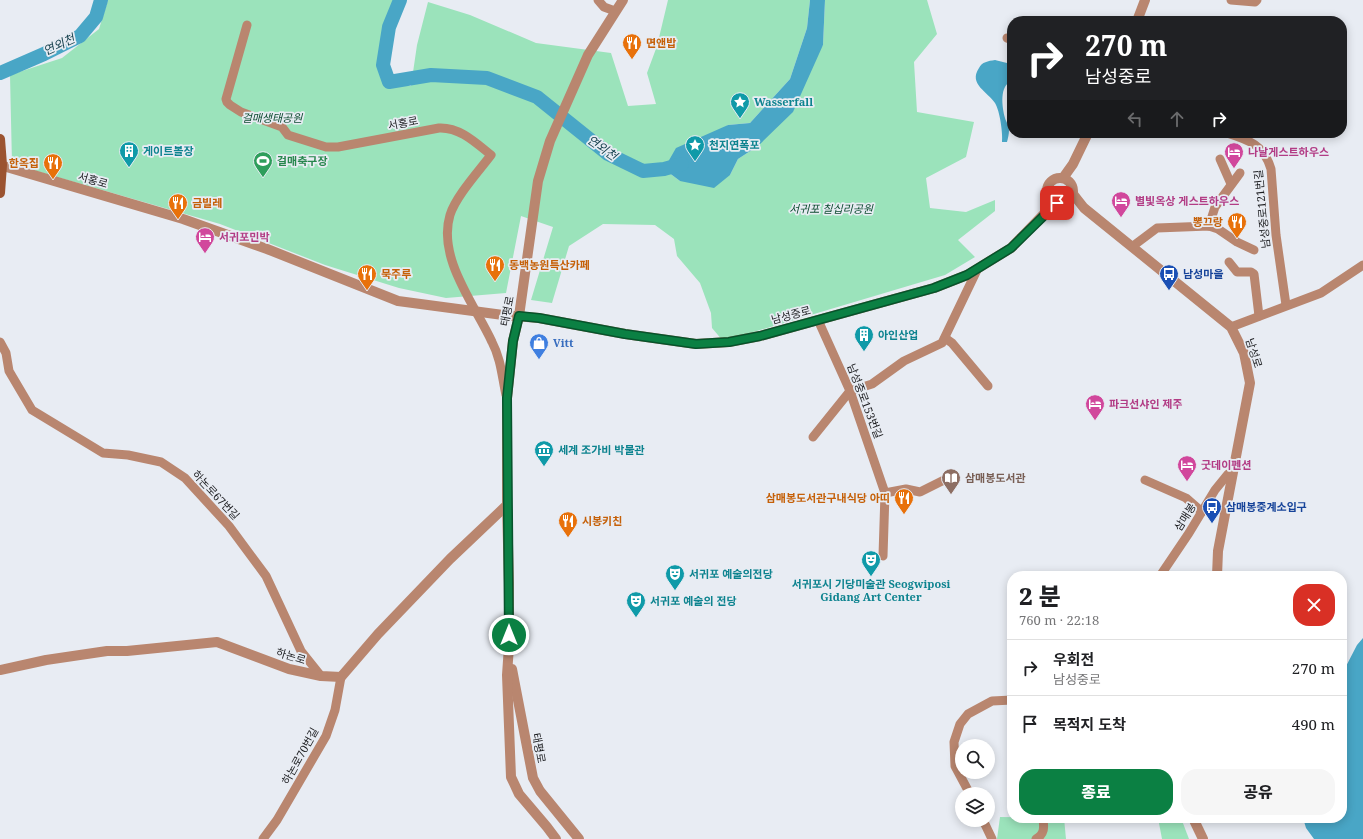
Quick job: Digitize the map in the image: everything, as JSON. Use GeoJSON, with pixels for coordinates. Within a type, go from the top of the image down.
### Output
{"type":"FeatureCollection","features":[{"type":"Feature","properties":{"kind":"main road"},"geometry":{"type":"LineString","coordinates":[[0,138],[0,193]]}},
{"type":"Feature","properties":{"kind":"street"},"geometry":{"type":"LineString","coordinates":[[598,0],[604,6],[615,11],[615,0]]}},
{"type":"Feature","properties":{"kind":"street","name":"태평로"},"geometry":{"type":"LineString","coordinates":[[556,839],[519,794],[512,777],[507,675],[509,646],[507,398],[513,341],[519,316],[538,181],[550,141],[588,55],[623,0]]}},
{"type":"Feature","properties":{"kind":"street"},"geometry":{"type":"LineString","coordinates":[[1139,16],[1145,0]]}},
{"type":"Feature","properties":{"kind":"street"},"geometry":{"type":"LineString","coordinates":[[1231,0],[1255,2],[1257,0]]}},
{"type":"Feature","properties":{"kind":"street","name":"서홍로"},"geometry":{"type":"LineString","coordinates":[[247,25],[226,99],[226,102],[241,112],[282,127],[288,136],[326,147],[338,147],[439,128],[447,128],[457,130],[474,141],[491,155],[455,205],[450,214],[448,225],[447,238],[449,252],[476,312]]}},
{"type":"Feature","properties":{"kind":"street"},"geometry":{"type":"LineString","coordinates":[[1054,201],[1060,204],[1070,198],[1073,187],[1066,180],[1086,138]]}},
{"type":"Feature","properties":{"kind":"street","name":"남성중로121번길"},"geometry":{"type":"LineString","coordinates":[[1242,138],[1255,144],[1261,149],[1268,160],[1271,169],[1276,236],[1286,306]]}},
{"type":"Feature","properties":{"kind":"street"},"geometry":{"type":"LineString","coordinates":[[1220,160],[1232,184]]}},
{"type":"Feature","properties":{"kind":"street","name":"서홍로"},"geometry":{"type":"LineString","coordinates":[[1,165],[183,219],[267,249],[398,301],[476,312],[519,316]]}},
{"type":"Feature","properties":{"kind":"street"},"geometry":{"type":"LineString","coordinates":[[1209,226],[1215,207],[1240,173]]}},
{"type":"Feature","properties":{"kind":"street","name":"남성중로"},"geometry":{"type":"LineString","coordinates":[[519,316],[696,344],[729,342],[760,336],[934,288],[977,270],[1011,248],[1044,214],[1054,201],[1047,192],[1049,183],[1055,178],[1066,180]]}},
{"type":"Feature","properties":{"kind":"street","name":"남성로"},"geometry":{"type":"LineString","coordinates":[[1070,198],[1133,246],[1231,327],[1244,353],[1250,383],[1218,550],[1217,571]]}},
{"type":"Feature","properties":{"kind":"street"},"geometry":{"type":"LineString","coordinates":[[1133,246],[1157,228],[1209,226],[1218,229],[1237,242],[1254,250]]}},
{"type":"Feature","properties":{"kind":"street"},"geometry":{"type":"LineString","coordinates":[[1229,262],[1237,272],[1251,272],[1254,274],[1259,316]]}},
{"type":"Feature","properties":{"kind":"street"},"geometry":{"type":"LineString","coordinates":[[1231,327],[1321,293],[1363,266]]}},
{"type":"Feature","properties":{"kind":"street"},"geometry":{"type":"LineString","coordinates":[[813,437],[850,391],[872,384],[904,361],[942,343],[977,270]]}},
{"type":"Feature","properties":{"kind":"street"},"geometry":{"type":"LineString","coordinates":[[476,312],[493,342],[501,364],[502,377],[507,398]]}},
{"type":"Feature","properties":{"kind":"street","name":"남성중로153번길"},"geometry":{"type":"LineString","coordinates":[[818,320],[850,391],[885,493]]}},
{"type":"Feature","properties":{"kind":"street"},"geometry":{"type":"LineString","coordinates":[[945,338],[952,343],[988,386]]}},
{"type":"Feature","properties":{"kind":"street","name":"하논로67번길"},"geometry":{"type":"LineString","coordinates":[[0,342],[6,353],[9,371],[32,410],[103,453],[128,455],[160,462],[184,478],[229,526],[266,576],[301,651],[321,676]]}},
{"type":"Feature","properties":{"kind":"street","name":"삼매봉"},"geometry":{"type":"LineString","coordinates":[[1163,571],[1220,482],[1228,474],[1232,475]]}},
{"type":"Feature","properties":{"kind":"street"},"geometry":{"type":"LineString","coordinates":[[883,556],[885,493],[906,489],[920,492],[946,479],[947,482]]}},
{"type":"Feature","properties":{"kind":"street"},"geometry":{"type":"LineString","coordinates":[[1145,480],[1186,498],[1202,512]]}},
{"type":"Feature","properties":{"kind":"street"},"geometry":{"type":"LineString","coordinates":[[341,677],[378,634],[450,559],[507,505]]}},
{"type":"Feature","properties":{"kind":"street","name":"하논로"},"geometry":{"type":"LineString","coordinates":[[0,670],[46,660],[107,651],[127,652],[217,642],[289,669],[321,676],[341,677]]}},
{"type":"Feature","properties":{"kind":"street","name":"태평로"},"geometry":{"type":"LineString","coordinates":[[509,646],[533,778],[540,791],[579,839]]}},
{"type":"Feature","properties":{"kind":"street","name":"하논로70번길"},"geometry":{"type":"LineString","coordinates":[[263,839],[277,820],[326,736],[335,710],[341,677]]}},
{"type":"Feature","properties":{"kind":"street"},"geometry":{"type":"LineString","coordinates":[[966,787],[955,766],[954,742],[960,724],[968,714],[992,701],[1007,700]]}},
{"type":"Feature","properties":{"kind":"street"},"geometry":{"type":"LineString","coordinates":[[1036,839],[1040,837],[1044,828],[1044,823]]}},
{"type":"Feature","properties":{"kind":"street"},"geometry":{"type":"LineString","coordinates":[[1196,823],[1203,839]]}},
{"type":"Feature","properties":{"kind":"street"},"geometry":{"type":"LineString","coordinates":[[986,827],[992,839]]}},
{"type":"Feature","properties":{"kind":"green space"},"geometry":{"type":"Polygon","coordinates":[[[108,0],[394,0],[382,46],[386,85],[411,86],[417,45],[428,2],[470,15],[536,43],[611,53],[628,106],[656,104],[647,73],[657,46],[668,0],[810,0],[807,28],[790,79],[750,123],[728,125],[664,169],[680,181],[730,175],[738,159],[758,146],[823,45],[825,0],[927,0],[937,34],[914,62],[917,112],[974,122],[966,157],[926,178],[930,208],[966,212],[995,200],[995,211],[958,240],[975,257],[945,275],[723,341],[712,328],[711,313],[700,283],[677,256],[674,239],[655,225],[603,224],[569,246],[552,303],[531,300],[553,227],[521,216],[506,293],[446,298],[399,288],[325,265],[220,224],[12,164],[10,75],[62,58],[99,29],[108,0]]]}},
{"type":"Feature","properties":{"kind":"green space"},"geometry":{"type":"Polygon","coordinates":[[[1000,817],[1007,817],[1007,823],[1064,823],[1066,839],[997,839],[1000,817]]]}},
{"type":"Feature","properties":{"kind":"green space"},"geometry":{"type":"Polygon","coordinates":[[[1159,823],[1183,823],[1189,839],[1162,839],[1159,823]]]}},
{"type":"Feature","properties":{"kind":"water"},"geometry":{"type":"Polygon","coordinates":[[[810,0],[825,0],[823,45],[793,112],[758,146],[738,159],[730,175],[714,188],[680,181],[664,169],[676,148],[728,125],[750,123],[790,79],[807,28],[810,0]]]}},
{"type":"Feature","properties":{"kind":"water"},"geometry":{"type":"Polygon","coordinates":[[[995,60],[1007,63],[1007,84],[1003,92],[1002,103],[1007,123],[1007,142],[1002,142],[1001,122],[995,103],[980,87],[976,79],[976,74],[979,68],[982,64],[995,60]]]}},
{"type":"Feature","properties":{"kind":"water"},"geometry":{"type":"Polygon","coordinates":[[[1363,638],[1363,839],[1314,839],[1306,828],[1304,823],[1347,823],[1347,664],[1357,645],[1363,638]]]}},
{"type":"Feature","properties":{"kind":"waterway","name":"연외천"},"geometry":{"type":"LineString","coordinates":[[0,73],[44,54],[80,36],[96,17],[101,0]]}},
{"type":"Feature","properties":{"kind":"waterway","name":"연외천"},"geometry":{"type":"LineString","coordinates":[[400,0],[389,27],[383,65],[389,82],[431,75],[487,78],[537,97],[608,154],[643,171],[664,169],[682,164]]}},
{"type":"Feature","properties":{"kind":"place","name":"면앤밥"},"geometry":{"type":"Point","coordinates":[632,60]}},
{"type":"Feature","properties":{"kind":"place","name":"Wasserfall"},"geometry":{"type":"Point","coordinates":[740,119]}},
{"type":"Feature","properties":{"kind":"place","name":"천지연폭포"},"geometry":{"type":"Point","coordinates":[695,162]}},
{"type":"Feature","properties":{"kind":"place","name":"게이트볼장"},"geometry":{"type":"Point","coordinates":[129,168]}},
{"type":"Feature","properties":{"kind":"place","name":"나날게스트하우스"},"geometry":{"type":"Point","coordinates":[1234,169]}},
{"type":"Feature","properties":{"kind":"place","name":"걸매축구장"},"geometry":{"type":"Point","coordinates":[263,178]}},
{"type":"Feature","properties":{"kind":"place","name":"한옥집"},"geometry":{"type":"Point","coordinates":[53,180]}},
{"type":"Feature","properties":{"kind":"place","name":"별빛옥상 게스트하우스"},"geometry":{"type":"Point","coordinates":[1121,218]}},
{"type":"Feature","properties":{"kind":"place","name":"금빌레"},"geometry":{"type":"Point","coordinates":[178,220]}},
{"type":"Feature","properties":{"kind":"place","name":"뽕끄랑"},"geometry":{"type":"Point","coordinates":[1237,239]}},
{"type":"Feature","properties":{"kind":"place","name":"서귀포민박"},"geometry":{"type":"Point","coordinates":[205,254]}},
{"type":"Feature","properties":{"kind":"place","name":"동백농원특산카페"},"geometry":{"type":"Point","coordinates":[495,282]}},
{"type":"Feature","properties":{"kind":"place","name":"묵주루"},"geometry":{"type":"Point","coordinates":[367,291]}},
{"type":"Feature","properties":{"kind":"place","name":"남성마을"},"geometry":{"type":"Point","coordinates":[1169,291]}},
{"type":"Feature","properties":{"kind":"place","name":"아인산업"},"geometry":{"type":"Point","coordinates":[864,352]}},
{"type":"Feature","properties":{"kind":"place","name":"Vitt"},"geometry":{"type":"Point","coordinates":[539,360]}},
{"type":"Feature","properties":{"kind":"place","name":"파크선샤인 제주"},"geometry":{"type":"Point","coordinates":[1095,421]}},
{"type":"Feature","properties":{"kind":"place","name":"세계 조가비 박물관"},"geometry":{"type":"Point","coordinates":[544,467]}},
{"type":"Feature","properties":{"kind":"place","name":"굿데이펜션"},"geometry":{"type":"Point","coordinates":[1187,482]}},
{"type":"Feature","properties":{"kind":"place","name":"삼매봉도서관"},"geometry":{"type":"Point","coordinates":[951,495]}},
{"type":"Feature","properties":{"kind":"place","name":"삼매봉도서관구내식당 아띠"},"geometry":{"type":"Point","coordinates":[904,515]}},
{"type":"Feature","properties":{"kind":"place","name":"삼매봉중계소입구"},"geometry":{"type":"Point","coordinates":[1212,524]}},
{"type":"Feature","properties":{"kind":"place","name":"시봉키친"},"geometry":{"type":"Point","coordinates":[568,538]}},
{"type":"Feature","properties":{"kind":"place","name":"서귀포시 기당미술관 Seogwiposi Gidang Art Center"},"geometry":{"type":"Point","coordinates":[871,577]}},
{"type":"Feature","properties":{"kind":"place","name":"서귀포 예술의전당"},"geometry":{"type":"Point","coordinates":[675,591]}},
{"type":"Feature","properties":{"kind":"place","name":"서귀포 예술의 전당"},"geometry":{"type":"Point","coordinates":[636,618]}},
{"type":"Feature","properties":{"kind":"route"},"geometry":{"type":"LineString","coordinates":[[509,635],[507,398],[513,341],[519,316],[539,318],[661,340],[696,344],[723,341],[729,342],[760,336],[934,288],[967,275],[1011,248],[1044,214],[1057,203]]}},
{"type":"Feature","properties":{"kind":"park label","name":"걸매생태공원"},"geometry":{"type":"Point","coordinates":[272,118]}},
{"type":"Feature","properties":{"kind":"park label","name":"서귀포 칠십리공원"},"geometry":{"type":"Point","coordinates":[831,209]}}]}
